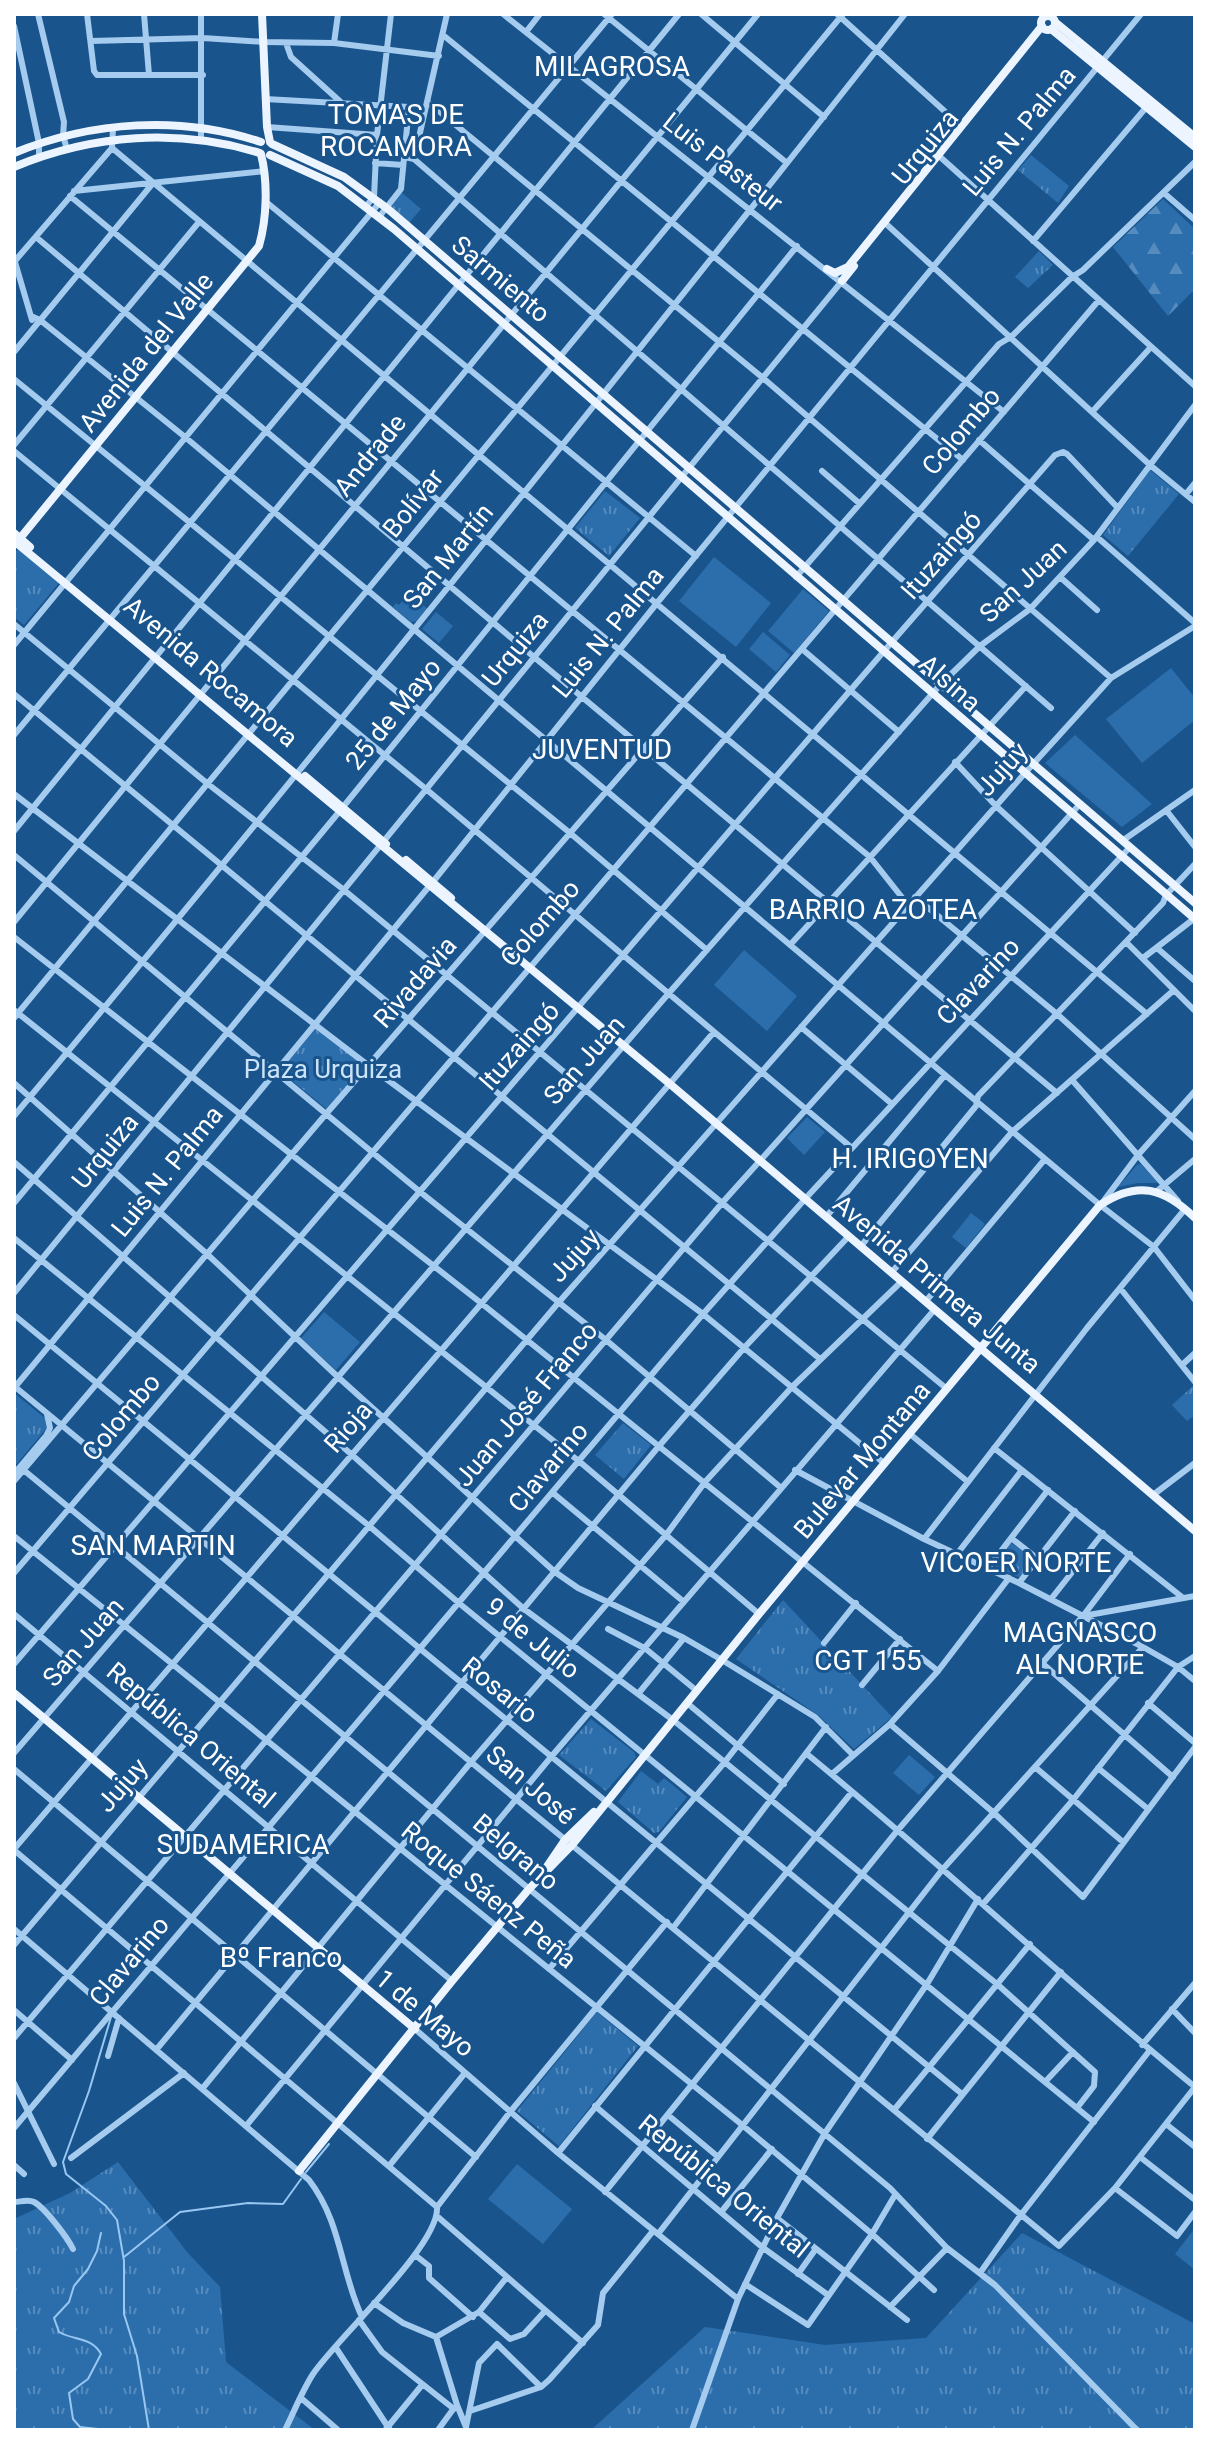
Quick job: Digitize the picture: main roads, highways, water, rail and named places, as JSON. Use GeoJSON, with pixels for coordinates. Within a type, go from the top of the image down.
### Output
{"type":"FeatureCollection","features":[{"type":"Feature","properties":{"kind":"main road"},"geometry":{"type":"LineString","coordinates":[[262,14],[266,143]]}},
{"type":"Feature","properties":{"kind":"main road"},"geometry":{"type":"LineString","coordinates":[[1033,14],[1048,21],[1149,104],[1195,137]]}},
{"type":"Feature","properties":{"kind":"main road","name":"Urquiza"},"geometry":{"type":"LineString","coordinates":[[940,157],[961,126],[1048,21]]}},
{"type":"Feature","properties":{"kind":"main road","name":"Urquiza"},"geometry":{"type":"LineString","coordinates":[[842,281],[1048,21]]}},
{"type":"Feature","properties":{"kind":"main road"},"geometry":{"type":"LineString","coordinates":[[1149,104],[1195,147]]}},
{"type":"Feature","properties":{"kind":"main road","name":"Sarmiento"},"geometry":{"type":"LineString","coordinates":[[14,153],[63,136],[113,128],[159,125],[203,127],[266,143],[344,177],[388,209],[689,467]]}},
{"type":"Feature","properties":{"kind":"main road","name":"Sarmiento"},"geometry":{"type":"LineString","coordinates":[[14,167],[67,149],[175,137],[215,141],[265,154],[328,181],[373,211],[681,476]]}},
{"type":"Feature","properties":{"kind":"main road"},"geometry":{"type":"LineString","coordinates":[[266,143],[273,149],[265,154],[258,146],[266,143]]}},
{"type":"Feature","properties":{"kind":"main road","name":"Avenida del Valle"},"geometry":{"type":"LineString","coordinates":[[16,540],[259,246],[265,201],[265,154]]}},
{"type":"Feature","properties":{"kind":"main road","name":"Urquiza"},"geometry":{"type":"LineString","coordinates":[[827,269],[835,273],[848,267],[886,224]]}},
{"type":"Feature","properties":{"kind":"main road","name":"Alsina"},"geometry":{"type":"LineString","coordinates":[[689,467],[1195,903]]}},
{"type":"Feature","properties":{"kind":"main road","name":"Alsina"},"geometry":{"type":"LineString","coordinates":[[681,476],[1195,919]]}},
{"type":"Feature","properties":{"kind":"main road","name":"Avenida Rocamora"},"geometry":{"type":"LineString","coordinates":[[16,540],[382,843]]}},
{"type":"Feature","properties":{"kind":"main road","name":"Avenida Primera Junta"},"geometry":{"type":"LineString","coordinates":[[382,843],[575,1001],[578,1008],[1195,1531]]}},
{"type":"Feature","properties":{"kind":"main road","name":"Bulevar Montana"},"geometry":{"type":"LineString","coordinates":[[299,2171],[452,1981],[604,1803],[1100,1205],[1121,1193],[1160,1188],[1195,1218]]}},
{"type":"Feature","properties":{"kind":"main road","name":"1 de Mayo"},"geometry":{"type":"LineString","coordinates":[[14,1693],[415,2029]]}},
{"type":"Feature","properties":{"kind":"waterway"},"geometry":{"type":"LineString","coordinates":[[111,2017],[63,2162],[66,2174],[106,2206],[117,2220],[124,2261],[124,2314],[137,2356],[149,2430]]}},
{"type":"Feature","properties":{"kind":"waterway"},"geometry":{"type":"LineString","coordinates":[[306,2172],[329,2144]]}},
{"type":"Feature","properties":{"kind":"waterway"},"geometry":{"type":"LineString","coordinates":[[124,2257],[180,2212],[248,2203],[283,2204],[301,2179]]}},
{"type":"Feature","properties":{"kind":"waterway"},"geometry":{"type":"LineString","coordinates":[[101,2233],[88,2269],[74,2286],[69,2302],[54,2318],[59,2332],[88,2342],[101,2354],[88,2379],[69,2393],[73,2419],[80,2427],[107,2430]]}},
{"type":"Feature","properties":{"kind":"district","name":"MILAGROSA"},"geometry":{"type":"Point","coordinates":[612,66]}},
{"type":"Feature","properties":{"kind":"district","name":"TOMAS DE ROCAMORA"},"geometry":{"type":"Point","coordinates":[396,130]}},
{"type":"Feature","properties":{"kind":"district","name":"JUVENTUD"},"geometry":{"type":"Point","coordinates":[602,749]}},
{"type":"Feature","properties":{"kind":"district","name":"BARRIO AZOTEA"},"geometry":{"type":"Point","coordinates":[873,909]}},
{"type":"Feature","properties":{"kind":"district","name":"H. IRIGOYEN"},"geometry":{"type":"Point","coordinates":[910,1158]}},
{"type":"Feature","properties":{"kind":"district","name":"SAN MARTIN"},"geometry":{"type":"Point","coordinates":[153,1545]}},
{"type":"Feature","properties":{"kind":"district","name":"VICOER NORTE"},"geometry":{"type":"Point","coordinates":[1016,1562]}},
{"type":"Feature","properties":{"kind":"district","name":"MAGNASCO AL NORTE"},"geometry":{"type":"Point","coordinates":[1080,1648]}},
{"type":"Feature","properties":{"kind":"district","name":"CGT 155"},"geometry":{"type":"Point","coordinates":[868,1660]}},
{"type":"Feature","properties":{"kind":"district","name":"SUDAMERICA"},"geometry":{"type":"Point","coordinates":[243,1844]}},
{"type":"Feature","properties":{"kind":"district","name":"Bº Franco"},"geometry":{"type":"Point","coordinates":[281,1957]}},
{"type":"Feature","properties":{"kind":"park label","name":"Plaza Urquiza"},"geometry":{"type":"Point","coordinates":[323,1069]}}]}
